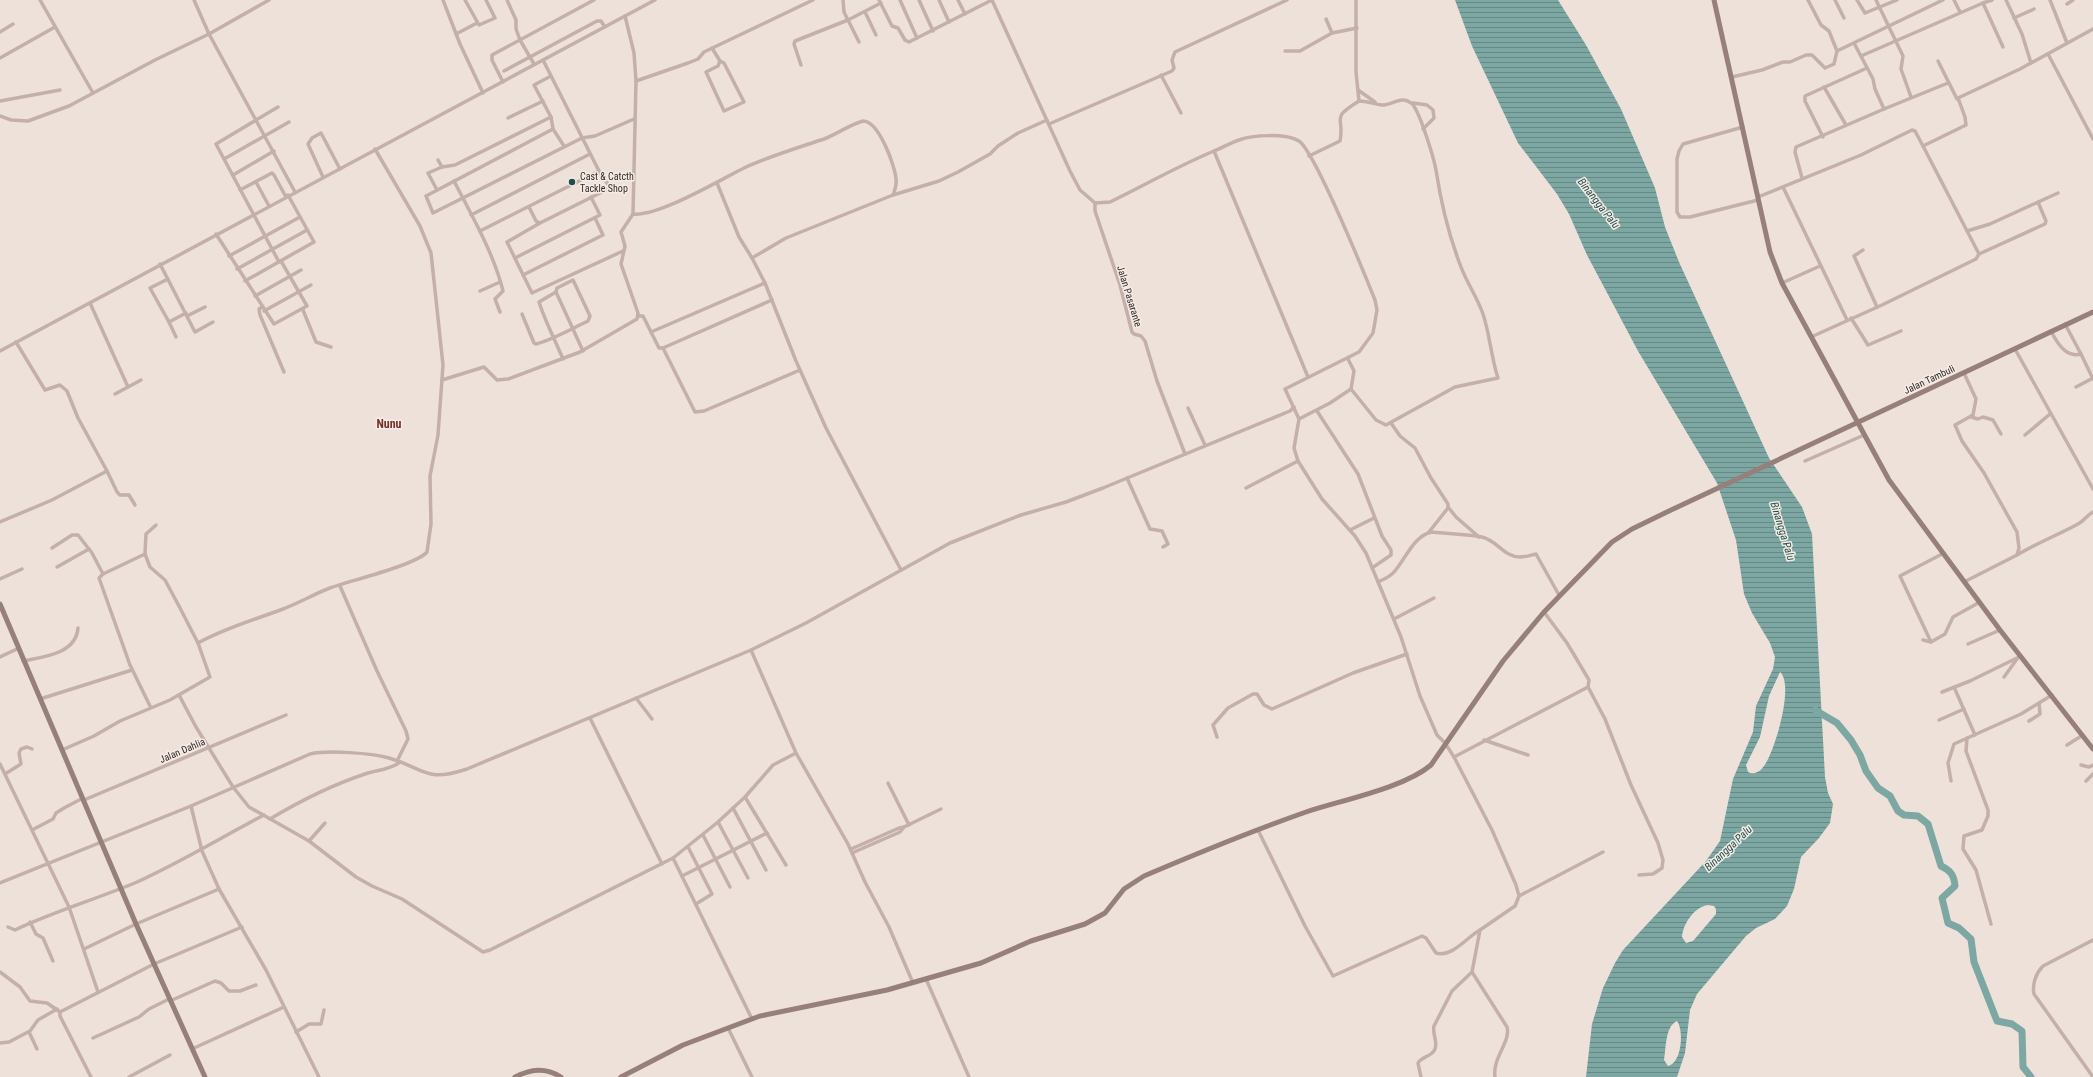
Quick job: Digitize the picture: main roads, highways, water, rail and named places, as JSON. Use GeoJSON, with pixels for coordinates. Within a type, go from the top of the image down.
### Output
{"type":"FeatureCollection","features":[{"type":"Feature","properties":{"kind":"water","name":"Binangga Palu"},"geometry":{"type":"Polygon","coordinates":[[[1455,0],[1558,0],[1586,45],[1621,109],[1655,188],[1665,227],[1679,262],[1769,458],[1802,507],[1812,534],[1825,777],[1828,793],[1833,804],[1830,823],[1819,838],[1801,857],[1794,889],[1787,906],[1775,919],[1756,928],[1746,936],[1697,994],[1690,1010],[1685,1053],[1677,1077],[1586,1077],[1592,1024],[1603,988],[1623,950],[1706,861],[1720,841],[1733,779],[1753,732],[1756,706],[1773,669],[1775,657],[1770,643],[1752,613],[1744,594],[1736,540],[1717,483],[1638,351],[1587,255],[1569,214],[1557,194],[1518,143],[1472,46],[1455,0]],[[1780,672],[1769,696],[1760,737],[1746,765],[1748,772],[1750,773],[1761,770],[1773,748],[1784,704],[1784,679],[1780,672]],[[1703,906],[1690,917],[1687,922],[1682,937],[1686,943],[1693,941],[1716,914],[1716,909],[1714,906],[1703,906]],[[1677,1021],[1673,1024],[1668,1033],[1664,1060],[1668,1066],[1673,1064],[1679,1053],[1681,1038],[1681,1031],[1677,1021]]]}},
{"type":"Feature","properties":{"kind":"waterway"},"geometry":{"type":"LineString","coordinates":[[1815,710],[1837,723],[1851,740],[1860,755],[1866,771],[1878,788],[1890,796],[1898,811],[1904,815],[1918,816],[1928,824],[1941,866],[1953,876],[1955,882],[1955,886],[1942,898],[1948,923],[1959,928],[1971,939],[1974,962],[1997,1021],[2012,1024],[2022,1031],[2023,1067],[2031,1077]]}},
{"type":"Feature","properties":{"kind":"place","name":"Cast & Catcth Tackle Shop"},"geometry":{"type":"Point","coordinates":[572,182]}},
{"type":"Feature","properties":{"kind":"district","name":"Nunu"},"geometry":{"type":"Point","coordinates":[389,424]}}]}
